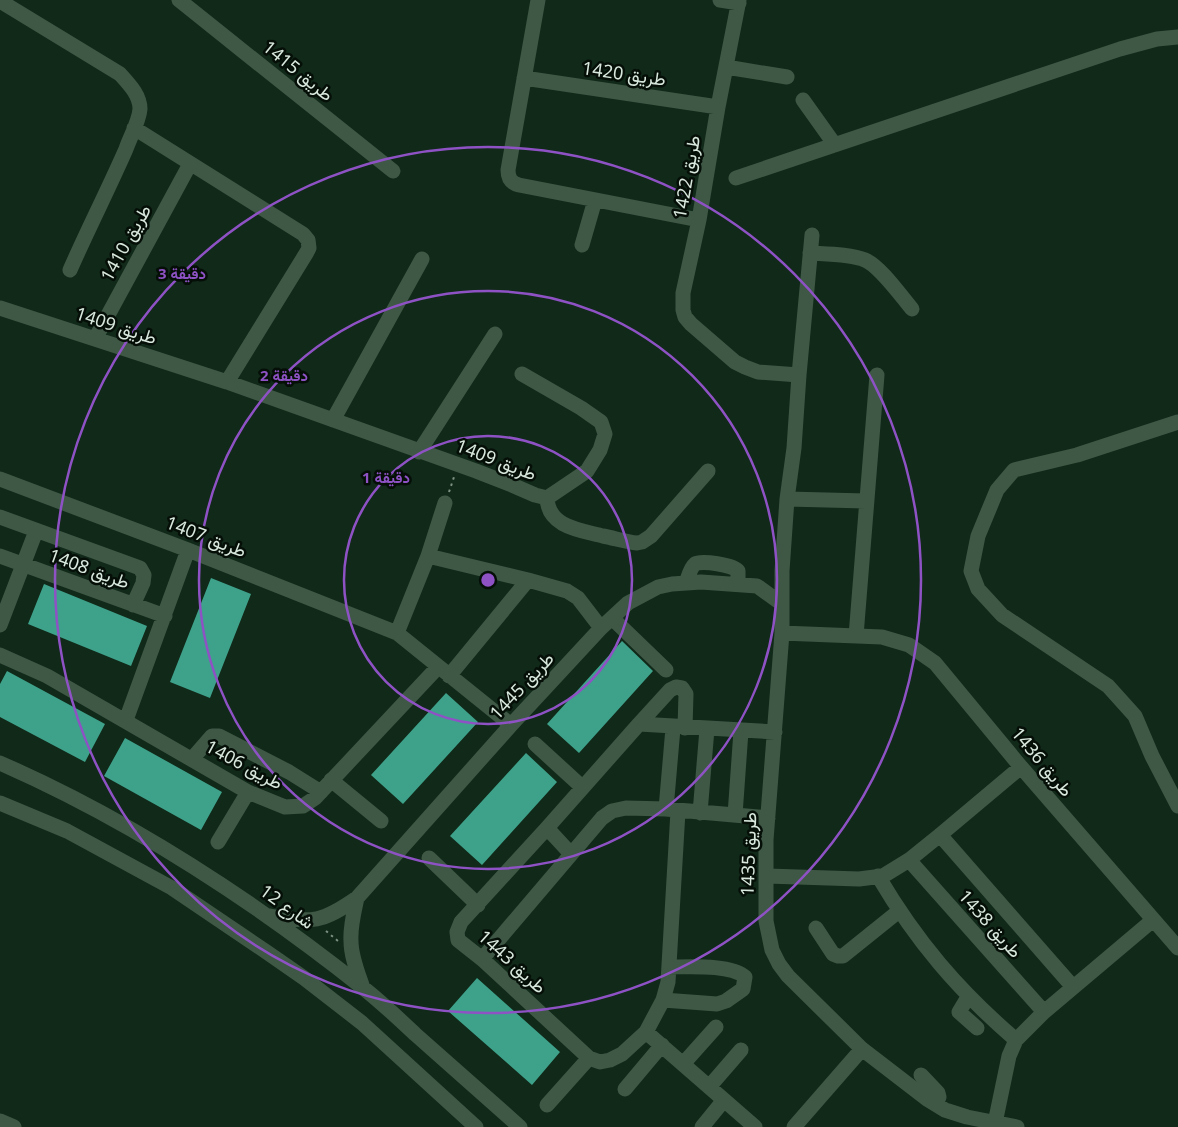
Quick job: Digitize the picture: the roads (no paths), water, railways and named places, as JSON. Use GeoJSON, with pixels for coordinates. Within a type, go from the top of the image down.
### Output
{"type":"FeatureCollection","features":[{"type":"Feature","properties":{"kind":"street","name":"طريق 1415"},"geometry":{"type":"LineString","coordinates":[[179,0],[393,171]]}},
{"type":"Feature","properties":{"kind":"street"},"geometry":{"type":"LineString","coordinates":[[538,0],[508,170],[509,178],[512,182],[519,185],[699,220]]}},
{"type":"Feature","properties":{"kind":"street"},"geometry":{"type":"LineString","coordinates":[[720,0],[739,2]]}},
{"type":"Feature","properties":{"kind":"street"},"geometry":{"type":"LineString","coordinates":[[0,1],[120,74],[132,86],[138,100],[140,110],[134,128],[112,182],[70,270]]}},
{"type":"Feature","properties":{"kind":"street","name":"طريق 1422"},"geometry":{"type":"LineString","coordinates":[[739,2],[718,107],[699,220],[683,293],[683,310],[685,317],[691,324],[735,362],[758,372],[799,375]]}},
{"type":"Feature","properties":{"kind":"street"},"geometry":{"type":"LineString","coordinates":[[736,178],[1120,49],[1157,39],[1178,37]]}},
{"type":"Feature","properties":{"kind":"street"},"geometry":{"type":"LineString","coordinates":[[726,67],[787,77]]}},
{"type":"Feature","properties":{"kind":"street","name":"طريق 1420"},"geometry":{"type":"LineString","coordinates":[[524,78],[718,107]]}},
{"type":"Feature","properties":{"kind":"street"},"geometry":{"type":"LineString","coordinates":[[803,100],[835,145]]}},
{"type":"Feature","properties":{"kind":"street"},"geometry":{"type":"LineString","coordinates":[[134,128],[303,234],[308,240],[309,244],[306,252],[227,382]]}},
{"type":"Feature","properties":{"kind":"street","name":"طريق 1410"},"geometry":{"type":"LineString","coordinates":[[94,340],[190,164]]}},
{"type":"Feature","properties":{"kind":"street"},"geometry":{"type":"LineString","coordinates":[[582,245],[596,200]]}},
{"type":"Feature","properties":{"kind":"street","name":"طريق 1435"},"geometry":{"type":"LineString","coordinates":[[812,235],[794,448],[786,499],[782,571],[782,633],[766,840],[766,921],[772,950],[788,976],[862,1049],[936,1104],[945,1110],[967,1118],[1017,1127]]}},
{"type":"Feature","properties":{"kind":"street"},"geometry":{"type":"LineString","coordinates":[[810,253],[868,261],[876,267],[912,309]]}},
{"type":"Feature","properties":{"kind":"street"},"geometry":{"type":"LineString","coordinates":[[333,420],[422,260]]}},
{"type":"Feature","properties":{"kind":"street","name":"طريق 1409"},"geometry":{"type":"LineString","coordinates":[[0,308],[227,382],[458,465],[541,498],[547,498],[587,471],[600,450],[605,434],[601,422],[581,408],[522,374]]}},
{"type":"Feature","properties":{"kind":"street"},"geometry":{"type":"LineString","coordinates":[[419,452],[496,334]]}},
{"type":"Feature","properties":{"kind":"street"},"geometry":{"type":"LineString","coordinates":[[856,636],[877,375]]}},
{"type":"Feature","properties":{"kind":"street"},"geometry":{"type":"LineString","coordinates":[[1178,422],[1077,455],[1014,470],[997,490],[978,536],[971,570],[978,589],[1002,616],[1108,686],[1135,716],[1152,756],[1178,806]]}},
{"type":"Feature","properties":{"kind":"street"},"geometry":{"type":"LineString","coordinates":[[547,498],[547,504],[552,515],[566,526],[637,543],[651,536],[708,471]]}},
{"type":"Feature","properties":{"kind":"street","name":"طريق 1407"},"geometry":{"type":"LineString","coordinates":[[0,479],[188,550],[397,633],[511,725]]}},
{"type":"Feature","properties":{"kind":"street"},"geometry":{"type":"LineString","coordinates":[[786,499],[866,501]]}},
{"type":"Feature","properties":{"kind":"street"},"geometry":{"type":"LineString","coordinates":[[397,633],[428,556],[445,503]]}},
{"type":"Feature","properties":{"kind":"street"},"geometry":{"type":"LineString","coordinates":[[0,517],[140,568],[144,575],[143,584],[133,605]]}},
{"type":"Feature","properties":{"kind":"street"},"geometry":{"type":"LineString","coordinates":[[0,625],[36,531]]}},
{"type":"Feature","properties":{"kind":"street"},"geometry":{"type":"LineString","coordinates":[[126,720],[188,550]]}},
{"type":"Feature","properties":{"kind":"street","name":"طريق 1408"},"geometry":{"type":"LineString","coordinates":[[0,556],[165,616]]}},
{"type":"Feature","properties":{"kind":"street"},"geometry":{"type":"LineString","coordinates":[[428,556],[567,591],[666,670]]}},
{"type":"Feature","properties":{"kind":"street"},"geometry":{"type":"LineString","coordinates":[[757,586],[770,580],[782,571]]}},
{"type":"Feature","properties":{"kind":"street"},"geometry":{"type":"LineString","coordinates":[[444,672],[528,580]]}},
{"type":"Feature","properties":{"kind":"street","name":"طريق 1445"},"geometry":{"type":"LineString","coordinates":[[268,916],[312,920],[336,913],[358,898],[511,725],[606,623],[628,603],[658,587],[686,583],[757,586],[782,604]]}},
{"type":"Feature","properties":{"kind":"street","name":"طريق 1436"},"geometry":{"type":"LineString","coordinates":[[782,633],[882,637],[909,644],[934,663],[1021,767],[1178,948]]}},
{"type":"Feature","properties":{"kind":"street","name":"طريق 1406"},"geometry":{"type":"LineString","coordinates":[[0,655],[47,676],[248,792],[285,807],[303,806],[321,792],[331,780],[444,672]]}},
{"type":"Feature","properties":{"kind":"street","name":"طريق 1443"},"geometry":{"type":"LineString","coordinates":[[589,1058],[482,959],[458,940],[457,932],[461,922],[638,724],[676,686],[682,688],[686,694],[679,728]]}},
{"type":"Feature","properties":{"kind":"street"},"geometry":{"type":"LineString","coordinates":[[638,724],[679,728],[775,732]]}},
{"type":"Feature","properties":{"kind":"street"},"geometry":{"type":"LineString","coordinates":[[547,1105],[589,1058],[600,1062],[610,1060],[622,1054],[646,1032],[663,1000],[668,982],[669,967],[672,810],[679,728]]}},
{"type":"Feature","properties":{"kind":"street"},"geometry":{"type":"LineString","coordinates":[[700,813],[707,729]]}},
{"type":"Feature","properties":{"kind":"street"},"geometry":{"type":"LineString","coordinates":[[735,815],[741,731]]}},
{"type":"Feature","properties":{"kind":"street"},"geometry":{"type":"LineString","coordinates":[[192,759],[212,736],[219,736],[289,772],[321,792]]}},
{"type":"Feature","properties":{"kind":"street"},"geometry":{"type":"LineString","coordinates":[[535,744],[582,787]]}},
{"type":"Feature","properties":{"kind":"street","name":"شارع 12"},"geometry":{"type":"LineString","coordinates":[[0,763],[141,836],[209,877],[268,916],[363,988],[520,1127]]}},
{"type":"Feature","properties":{"kind":"street"},"geometry":{"type":"LineString","coordinates":[[767,876],[859,879],[883,876],[909,860],[1021,767]]}},
{"type":"Feature","properties":{"kind":"street"},"geometry":{"type":"LineString","coordinates":[[331,780],[380,821]]}},
{"type":"Feature","properties":{"kind":"street"},"geometry":{"type":"LineString","coordinates":[[218,842],[248,792]]}},
{"type":"Feature","properties":{"kind":"street"},"geometry":{"type":"LineString","coordinates":[[0,803],[67,831],[172,888],[196,904],[304,978],[362,1023],[476,1127]]}},
{"type":"Feature","properties":{"kind":"street"},"geometry":{"type":"LineString","coordinates":[[482,959],[602,818],[612,811],[626,808],[672,810],[768,818]]}},
{"type":"Feature","properties":{"kind":"street"},"geometry":{"type":"LineString","coordinates":[[547,828],[571,854]]}},
{"type":"Feature","properties":{"kind":"street","name":"طريق 1438"},"geometry":{"type":"LineString","coordinates":[[940,835],[1073,987]]}},
{"type":"Feature","properties":{"kind":"street"},"geometry":{"type":"LineString","coordinates":[[429,858],[478,905]]}},
{"type":"Feature","properties":{"kind":"street","name":"طريق 1438"},"geometry":{"type":"LineString","coordinates":[[909,860],[1044,1012]]}},
{"type":"Feature","properties":{"kind":"street"},"geometry":{"type":"LineString","coordinates":[[878,876],[899,911],[943,970],[968,997],[1016,1040]]}},
{"type":"Feature","properties":{"kind":"street","name":"طريق 1445"},"geometry":{"type":"LineString","coordinates":[[358,898],[351,929],[352,953],[363,988]]}},
{"type":"Feature","properties":{"kind":"street"},"geometry":{"type":"LineString","coordinates":[[816,928],[833,954],[843,956],[899,911]]}},
{"type":"Feature","properties":{"kind":"street"},"geometry":{"type":"LineString","coordinates":[[995,1123],[1009,1056],[1016,1040],[1044,1012],[1153,920]]}},
{"type":"Feature","properties":{"kind":"street"},"geometry":{"type":"LineString","coordinates":[[663,1000],[717,1004],[733,997],[743,988],[746,977],[740,972],[726,969],[669,967]]}},
{"type":"Feature","properties":{"kind":"street"},"geometry":{"type":"LineString","coordinates":[[968,997],[959,1012],[977,1028]]}},
{"type":"Feature","properties":{"kind":"street"},"geometry":{"type":"LineString","coordinates":[[683,1064],[716,1026]]}},
{"type":"Feature","properties":{"kind":"street"},"geometry":{"type":"LineString","coordinates":[[646,1032],[755,1127]]}},
{"type":"Feature","properties":{"kind":"street"},"geometry":{"type":"LineString","coordinates":[[625,1090],[662,1045]]}},
{"type":"Feature","properties":{"kind":"street"},"geometry":{"type":"LineString","coordinates":[[794,1127],[862,1049]]}},
{"type":"Feature","properties":{"kind":"street"},"geometry":{"type":"LineString","coordinates":[[709,1087],[741,1050]]}},
{"type":"Feature","properties":{"kind":"street"},"geometry":{"type":"LineString","coordinates":[[920,1075],[938,1094],[939,1098],[936,1104]]}},
{"type":"Feature","properties":{"kind":"street"},"geometry":{"type":"LineString","coordinates":[[702,1127],[724,1100]]}},
{"type":"Feature","properties":{"kind":"street"},"geometry":{"type":"LineString","coordinates":[[0,1121],[14,1127]]}}]}
